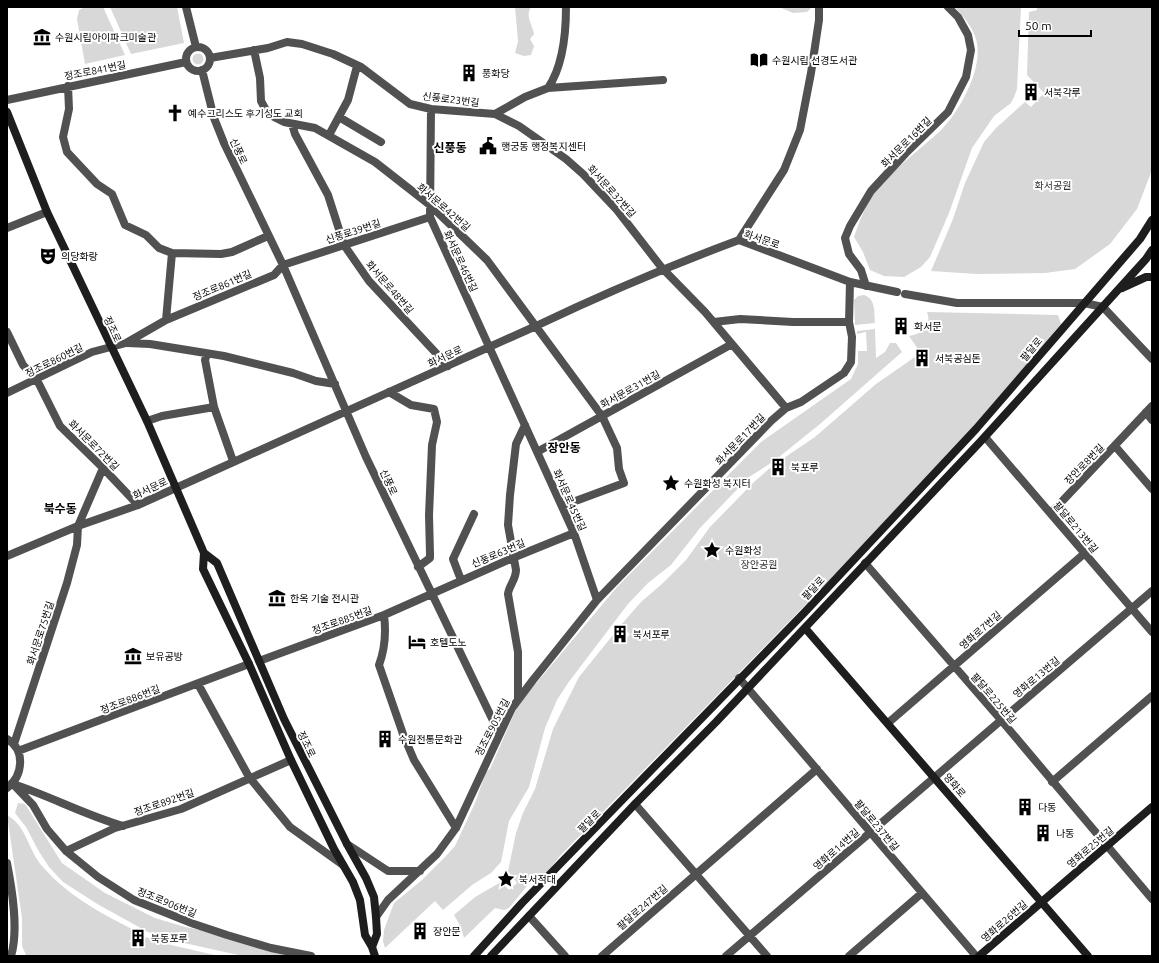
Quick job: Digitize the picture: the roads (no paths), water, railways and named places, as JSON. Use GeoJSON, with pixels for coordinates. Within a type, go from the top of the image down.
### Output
{"type":"FeatureCollection","features":[{"type":"Feature","properties":{"kind":"street"},"geometry":{"type":"LineString","coordinates":[[186,7],[196,47]]}},
{"type":"Feature","properties":{"kind":"street"},"geometry":{"type":"LineString","coordinates":[[548,88],[556,76],[563,43],[566,7]]}},
{"type":"Feature","properties":{"kind":"street"},"geometry":{"type":"LineString","coordinates":[[739,240],[784,170],[800,130],[818,28],[819,7]]}},
{"type":"Feature","properties":{"kind":"street","name":"화서문로16번길"},"geometry":{"type":"LineString","coordinates":[[866,286],[861,270],[849,254],[845,238],[850,226],[872,191],[906,153],[948,112],[966,77],[971,50],[968,35],[958,17],[948,7]]}},
{"type":"Feature","properties":{"kind":"street","name":"신풍로23번길"},"geometry":{"type":"LineString","coordinates":[[210,58],[287,42],[302,44],[334,54],[358,66],[410,104],[431,109],[495,114]]}},
{"type":"Feature","properties":{"kind":"street"},"geometry":{"type":"LineString","coordinates":[[196,47],[206,51],[210,58],[208,65],[202,70],[190,68],[186,62],[187,54],[196,47]]}},
{"type":"Feature","properties":{"kind":"street","name":"화서문로42번길"},"geometry":{"type":"LineString","coordinates":[[254,50],[260,78],[261,101],[268,114],[292,124],[315,128],[329,135],[375,162],[430,205],[487,260],[602,416],[618,448],[619,469],[624,483],[562,506]]}},
{"type":"Feature","properties":{"kind":"street","name":"정조로841번길"},"geometry":{"type":"LineString","coordinates":[[7,100],[186,62]]}},
{"type":"Feature","properties":{"kind":"street"},"geometry":{"type":"LineString","coordinates":[[329,135],[348,100],[358,66]]}},
{"type":"Feature","properties":{"kind":"street","name":"신풍로"},"geometry":{"type":"LineString","coordinates":[[202,70],[214,118],[224,143],[283,265],[366,457],[499,733]]}},
{"type":"Feature","properties":{"kind":"street"},"geometry":{"type":"LineString","coordinates":[[495,114],[525,97],[548,88],[663,80]]}},
{"type":"Feature","properties":{"kind":"street"},"geometry":{"type":"LineString","coordinates":[[68,86],[69,109],[63,137],[67,152],[97,184],[112,194],[125,225],[146,235],[158,248],[172,253],[221,254],[232,252],[268,236]]}},
{"type":"Feature","properties":{"kind":"street","name":"화서문로46번길"},"geometry":{"type":"LineString","coordinates":[[431,109],[430,217],[490,346]]}},
{"type":"Feature","properties":{"kind":"street","name":"정조로"},"geometry":{"type":"LineString","coordinates":[[7,112],[47,212],[147,421],[204,553],[203,569],[249,664],[291,760],[360,900],[365,936],[372,947],[375,956]]}},
{"type":"Feature","properties":{"kind":"street","name":"화서문로32번길"},"geometry":{"type":"LineString","coordinates":[[495,114],[518,126],[566,159],[583,174],[617,210],[662,268]]}},
{"type":"Feature","properties":{"kind":"street"},"geometry":{"type":"LineString","coordinates":[[338,117],[381,142]]}},
{"type":"Feature","properties":{"kind":"street","name":"화서문로48번길"},"geometry":{"type":"LineString","coordinates":[[292,124],[295,134],[328,195],[344,245],[369,281],[448,366]]}},
{"type":"Feature","properties":{"kind":"street"},"geometry":{"type":"LineString","coordinates":[[7,228],[47,212]]}},
{"type":"Feature","properties":{"kind":"street","name":"신풍로39번길"},"geometry":{"type":"LineString","coordinates":[[283,265],[430,217]]}},
{"type":"Feature","properties":{"kind":"street","name":"팔달로"},"geometry":{"type":"LineString","coordinates":[[474,956],[522,903],[804,612],[976,429],[1140,239],[1152,220]]}},
{"type":"Feature","properties":{"kind":"street","name":"화서문로"},"geometry":{"type":"LineString","coordinates":[[7,556],[78,526],[138,505],[175,487],[448,366],[596,297],[662,268],[739,240],[850,282],[901,293],[957,303],[1084,303],[1104,307]]}},
{"type":"Feature","properties":{"kind":"street"},"geometry":{"type":"LineString","coordinates":[[491,956],[634,804],[748,688],[985,437],[1146,260],[1152,250]]}},
{"type":"Feature","properties":{"kind":"street"},"geometry":{"type":"LineString","coordinates":[[166,320],[172,253]]}},
{"type":"Feature","properties":{"kind":"street","name":"정조로861번길"},"geometry":{"type":"LineString","coordinates":[[110,346],[126,343],[166,320],[274,275],[283,265]]}},
{"type":"Feature","properties":{"kind":"street"},"geometry":{"type":"LineString","coordinates":[[662,268],[714,322],[786,408]]}},
{"type":"Feature","properties":{"kind":"street"},"geometry":{"type":"LineString","coordinates":[[1120,289],[1146,277],[1152,277]]}},
{"type":"Feature","properties":{"kind":"street","name":"화서문로17번길"},"geometry":{"type":"LineString","coordinates":[[597,600],[771,421],[786,408],[801,402],[844,373],[851,362],[852,355],[852,337],[849,322],[850,282]]}},
{"type":"Feature","properties":{"kind":"street"},"geometry":{"type":"LineString","coordinates":[[1104,307],[1152,359]]}},
{"type":"Feature","properties":{"kind":"street"},"geometry":{"type":"LineString","coordinates":[[714,322],[740,319],[793,322],[849,322]]}},
{"type":"Feature","properties":{"kind":"street","name":"화서문로72번길"},"geometry":{"type":"LineString","coordinates":[[7,332],[24,365],[37,380],[60,426],[138,505]]}},
{"type":"Feature","properties":{"kind":"street"},"geometry":{"type":"LineString","coordinates":[[126,343],[150,344],[207,354],[293,372],[316,381],[335,384]]}},
{"type":"Feature","properties":{"kind":"street","name":"화서문로31번길"},"geometry":{"type":"LineString","coordinates":[[538,452],[732,344]]}},
{"type":"Feature","properties":{"kind":"street","name":"정조로860번길"},"geometry":{"type":"LineString","coordinates":[[7,393],[37,380],[92,352],[110,346]]}},
{"type":"Feature","properties":{"kind":"street","name":"화서문로45번길"},"geometry":{"type":"LineString","coordinates":[[490,346],[574,533],[597,600]]}},
{"type":"Feature","properties":{"kind":"street"},"geometry":{"type":"LineString","coordinates":[[207,354],[205,360],[214,407],[234,461]]}},
{"type":"Feature","properties":{"kind":"street"},"geometry":{"type":"LineString","coordinates":[[388,392],[411,406],[434,410],[436,415],[437,422],[432,445],[429,515],[430,558],[418,567]]}},
{"type":"Feature","properties":{"kind":"street","name":"장안로8번길"},"geometry":{"type":"LineString","coordinates":[[1051,513],[1152,406]]}},
{"type":"Feature","properties":{"kind":"street"},"geometry":{"type":"LineString","coordinates":[[147,421],[162,416],[214,407]]}},
{"type":"Feature","properties":{"kind":"street"},"geometry":{"type":"LineString","coordinates":[[1146,412],[1152,420]]}},
{"type":"Feature","properties":{"kind":"street"},"geometry":{"type":"LineString","coordinates":[[518,700],[518,652],[508,594],[509,588],[516,577],[508,525],[516,444],[526,425]]}},
{"type":"Feature","properties":{"kind":"street","name":"팔달로213번길"},"geometry":{"type":"LineString","coordinates":[[985,437],[1152,632]]}},
{"type":"Feature","properties":{"kind":"street","name":"장안로8번길"},"geometry":{"type":"LineString","coordinates":[[1114,446],[1152,489]]}},
{"type":"Feature","properties":{"kind":"street","name":"화서문로75번길"},"geometry":{"type":"LineString","coordinates":[[13,745],[67,583],[77,545],[78,526],[103,468]]}},
{"type":"Feature","properties":{"kind":"street"},"geometry":{"type":"LineString","coordinates":[[461,580],[453,559],[474,514]]}},
{"type":"Feature","properties":{"kind":"street","name":"신풍로63번길"},"geometry":{"type":"LineString","coordinates":[[431,594],[514,557],[574,533]]}},
{"type":"Feature","properties":{"kind":"street","name":"정조로"},"geometry":{"type":"LineString","coordinates":[[204,553],[217,563],[284,719],[347,844],[369,884],[374,897],[377,934],[372,947]]}},
{"type":"Feature","properties":{"kind":"street","name":"영화로7번길"},"geometry":{"type":"LineString","coordinates":[[888,723],[1085,553]]}},
{"type":"Feature","properties":{"kind":"street","name":"팔달로225번길"},"geometry":{"type":"LineString","coordinates":[[865,563],[1001,720],[1152,899]]}},
{"type":"Feature","properties":{"kind":"street","name":"영화로13번길"},"geometry":{"type":"LineString","coordinates":[[936,777],[1152,591]]}},
{"type":"Feature","properties":{"kind":"street","name":"정조로885번길"},"geometry":{"type":"LineString","coordinates":[[259,661],[384,615],[431,594]]}},
{"type":"Feature","properties":{"kind":"street","name":"정조로905번길"},"geometry":{"type":"LineString","coordinates":[[376,917],[388,900],[437,854],[456,828],[499,733],[518,700],[597,600]]}},
{"type":"Feature","properties":{"kind":"street"},"geometry":{"type":"LineString","coordinates":[[384,615],[384,641],[379,665],[403,734],[414,760],[456,828]]}},
{"type":"Feature","properties":{"kind":"street","name":"영화로"},"geometry":{"type":"LineString","coordinates":[[805,628],[936,777],[1088,956]]}},
{"type":"Feature","properties":{"kind":"street","name":"정조로886번길"},"geometry":{"type":"LineString","coordinates":[[13,745],[198,684],[249,664]]}},
{"type":"Feature","properties":{"kind":"street","name":"팔달로237번길"},"geometry":{"type":"LineString","coordinates":[[739,678],[922,893],[978,956]]}},
{"type":"Feature","properties":{"kind":"street"},"geometry":{"type":"LineString","coordinates":[[198,684],[249,777],[290,827],[343,865]]}},
{"type":"Feature","properties":{"kind":"street"},"geometry":{"type":"LineString","coordinates":[[1052,782],[1152,696]]}},
{"type":"Feature","properties":{"kind":"street"},"geometry":{"type":"LineString","coordinates":[[13,745],[19,773],[10,786],[38,792],[104,820],[123,826]]}},
{"type":"Feature","properties":{"kind":"street","name":"정조로892번길"},"geometry":{"type":"LineString","coordinates":[[66,851],[123,826],[181,808],[249,777],[291,760]]}},
{"type":"Feature","properties":{"kind":"street"},"geometry":{"type":"LineString","coordinates":[[696,874],[817,770]]}},
{"type":"Feature","properties":{"kind":"street","name":"영화로14번길"},"geometry":{"type":"LineString","coordinates":[[726,956],[936,777]]}},
{"type":"Feature","properties":{"kind":"street","name":"정조로906번길"},"geometry":{"type":"LineString","coordinates":[[10,786],[33,805],[47,829],[66,851],[98,877],[134,900],[221,933],[271,948],[311,956]]}},
{"type":"Feature","properties":{"kind":"street"},"geometry":{"type":"LineString","coordinates":[[634,804],[767,956]]}},
{"type":"Feature","properties":{"kind":"street","name":"영화로25번길"},"geometry":{"type":"LineString","coordinates":[[1041,902],[1152,807]]}},
{"type":"Feature","properties":{"kind":"street"},"geometry":{"type":"LineString","coordinates":[[347,844],[388,871],[420,871]]}},
{"type":"Feature","properties":{"kind":"street"},"geometry":{"type":"LineString","coordinates":[[7,863],[14,913],[13,956]]}},
{"type":"Feature","properties":{"kind":"street","name":"팔달로247번길"},"geometry":{"type":"LineString","coordinates":[[602,956],[696,874]]}},
{"type":"Feature","properties":{"kind":"street"},"geometry":{"type":"LineString","coordinates":[[849,956],[922,893]]}},
{"type":"Feature","properties":{"kind":"street","name":"영화로26번길"},"geometry":{"type":"LineString","coordinates":[[978,956],[1041,902]]}},
{"type":"Feature","properties":{"kind":"street"},"geometry":{"type":"LineString","coordinates":[[530,916],[565,956]]}},
{"type":"Feature","properties":{"kind":"street"},"geometry":{"type":"LineString","coordinates":[[496,956],[501,944]]}},
{"type":"Feature","properties":{"kind":"place","name":"수원시립아이파크미술관"},"geometry":{"type":"Point","coordinates":[42,37]}},
{"type":"Feature","properties":{"kind":"place","name":"수원시립 선경도서관"},"geometry":{"type":"Point","coordinates":[759,60]}},
{"type":"Feature","properties":{"kind":"place","name":"풍화당"},"geometry":{"type":"Point","coordinates":[469,73]}},
{"type":"Feature","properties":{"kind":"place","name":"서북각루"},"geometry":{"type":"Point","coordinates":[1031,92]}},
{"type":"Feature","properties":{"kind":"place","name":"예수그리스도 후기성도 교회"},"geometry":{"type":"Point","coordinates":[175,113]}},
{"type":"Feature","properties":{"kind":"place","name":"행궁동 행정복지센터"},"geometry":{"type":"Point","coordinates":[488,146]}},
{"type":"Feature","properties":{"kind":"place","name":"의당화랑"},"geometry":{"type":"Point","coordinates":[48,256]}},
{"type":"Feature","properties":{"kind":"place","name":"화서문"},"geometry":{"type":"Point","coordinates":[901,326]}},
{"type":"Feature","properties":{"kind":"place","name":"서북공심돈"},"geometry":{"type":"Point","coordinates":[922,358]}},
{"type":"Feature","properties":{"kind":"place","name":"북포루"},"geometry":{"type":"Point","coordinates":[778,467]}},
{"type":"Feature","properties":{"kind":"place","name":"수원화성 북지터"},"geometry":{"type":"Point","coordinates":[671,483]}},
{"type":"Feature","properties":{"kind":"place","name":"수원화성"},"geometry":{"type":"Point","coordinates":[712,550]}},
{"type":"Feature","properties":{"kind":"place","name":"한옥 기술 전시관"},"geometry":{"type":"Point","coordinates":[277,598]}},
{"type":"Feature","properties":{"kind":"place","name":"북서포루"},"geometry":{"type":"Point","coordinates":[620,634]}},
{"type":"Feature","properties":{"kind":"place","name":"호텔도노"},"geometry":{"type":"Point","coordinates":[417,642]}},
{"type":"Feature","properties":{"kind":"place","name":"보유공방"},"geometry":{"type":"Point","coordinates":[133,656]}},
{"type":"Feature","properties":{"kind":"place","name":"수원전통문화관"},"geometry":{"type":"Point","coordinates":[385,739]}},
{"type":"Feature","properties":{"kind":"place","name":"다동"},"geometry":{"type":"Point","coordinates":[1025,807]}},
{"type":"Feature","properties":{"kind":"place","name":"나동"},"geometry":{"type":"Point","coordinates":[1043,833]}},
{"type":"Feature","properties":{"kind":"place","name":"북서적대"},"geometry":{"type":"Point","coordinates":[506,879]}},
{"type":"Feature","properties":{"kind":"place","name":"장안문"},"geometry":{"type":"Point","coordinates":[420,931]}},
{"type":"Feature","properties":{"kind":"place","name":"북동포루"},"geometry":{"type":"Point","coordinates":[138,938]}},
{"type":"Feature","properties":{"kind":"district","name":"신풍동"},"geometry":{"type":"Point","coordinates":[450,148]}},
{"type":"Feature","properties":{"kind":"district","name":"장안동"},"geometry":{"type":"Point","coordinates":[564,448]}},
{"type":"Feature","properties":{"kind":"district","name":"북수동"},"geometry":{"type":"Point","coordinates":[60,509]}},
{"type":"Feature","properties":{"kind":"park label","name":"화서공원"},"geometry":{"type":"Point","coordinates":[1053,185]}},
{"type":"Feature","properties":{"kind":"park label","name":"장안공원"},"geometry":{"type":"Point","coordinates":[759,564]}}]}
